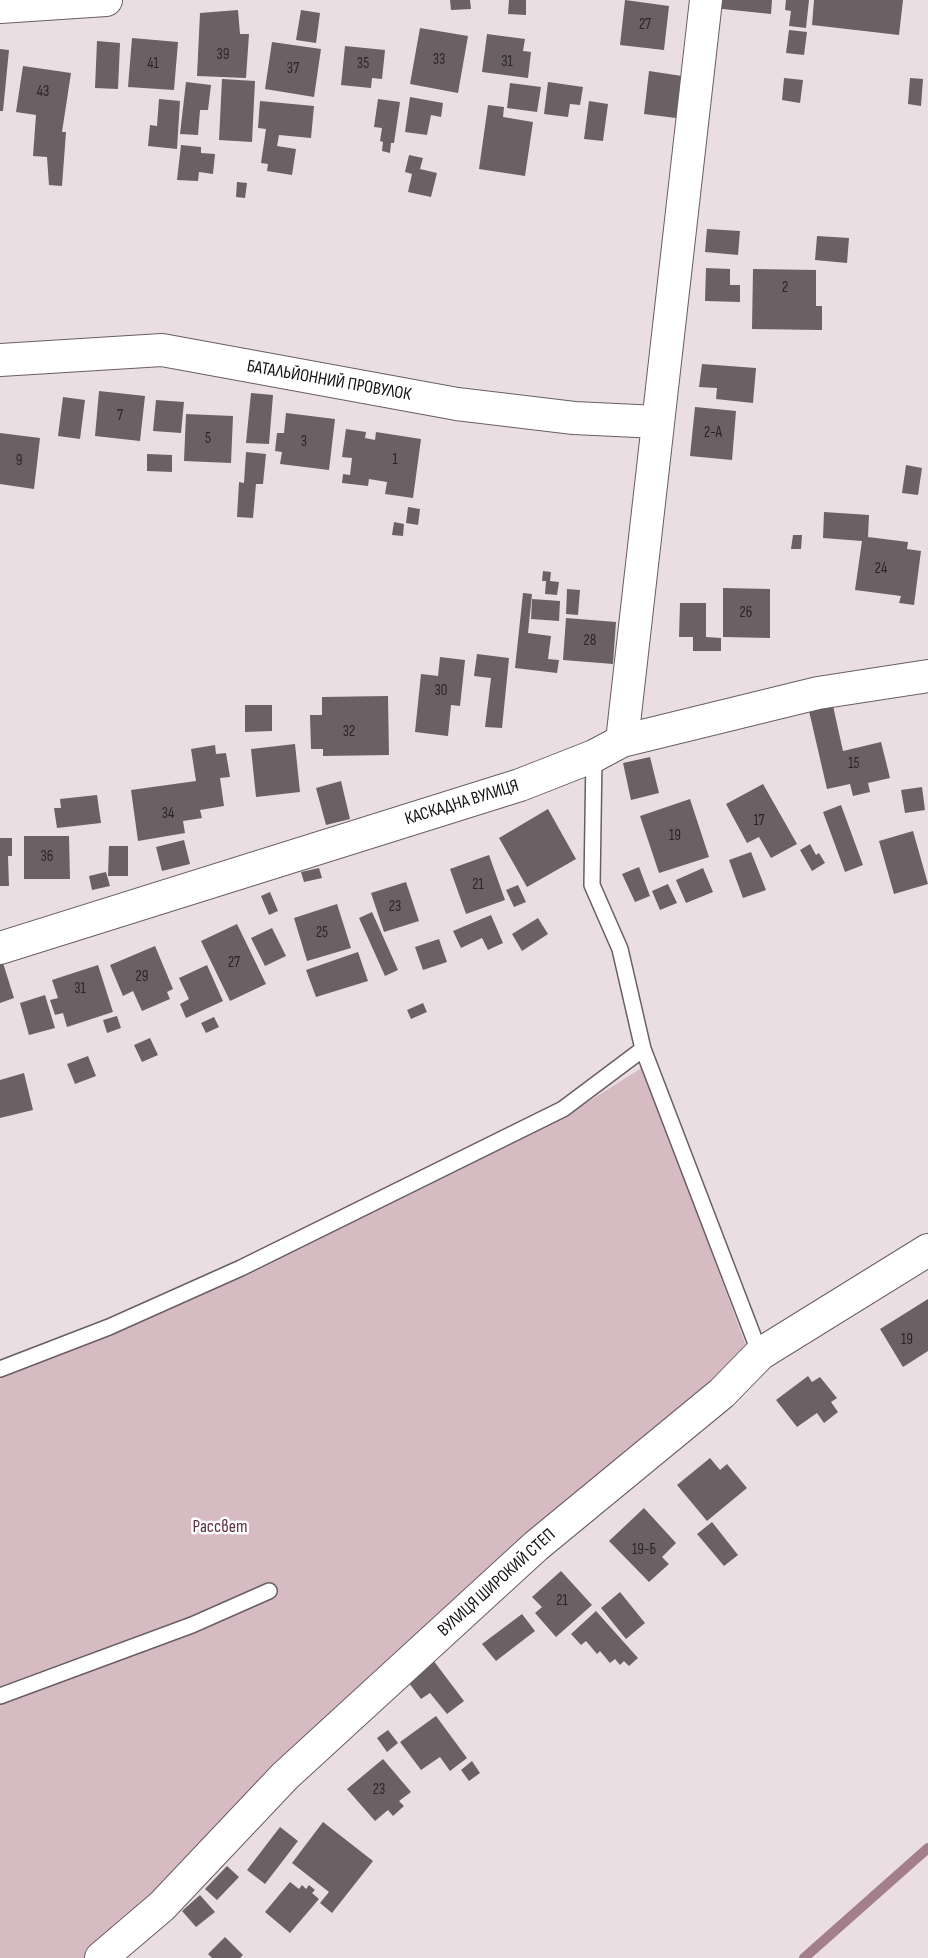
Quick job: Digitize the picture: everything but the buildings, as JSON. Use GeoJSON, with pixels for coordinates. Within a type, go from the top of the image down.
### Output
{"type":"FeatureCollection","features":[{"type":"Feature","properties":{"kind":"street"},"geometry":{"type":"LineString","coordinates":[[0,7],[106,0]]}},
{"type":"Feature","properties":{"kind":"street"},"geometry":{"type":"LineString","coordinates":[[622,741],[706,0]]}},
{"type":"Feature","properties":{"kind":"street","name":"БАТАЛЬЙОННИЙ ПРОВУЛОК"},"geometry":{"type":"LineString","coordinates":[[0,360],[162,350],[457,404],[574,418],[658,422]]}},
{"type":"Feature","properties":{"kind":"street","name":"КАСКАДНА ВУЛИЦЯ"},"geometry":{"type":"LineString","coordinates":[[0,948],[520,785],[594,756],[622,741],[818,693],[928,676]]}},
{"type":"Feature","properties":{"kind":"street","name":"ВУЛИЦЯ ШИРОКИЙ СТЕП"},"geometry":{"type":"LineString","coordinates":[[100,1958],[162,1906],[285,1776],[458,1617],[536,1546],[722,1393],[760,1354],[928,1250]]}},
{"type":"Feature","properties":{"kind":"lane"},"geometry":{"type":"LineString","coordinates":[[594,756],[592,885],[620,949],[643,1049],[760,1354]]}},
{"type":"Feature","properties":{"kind":"lane"},"geometry":{"type":"LineString","coordinates":[[0,1369],[109,1327],[241,1268],[563,1109],[643,1049]]}},
{"type":"Feature","properties":{"kind":"lane"},"geometry":{"type":"LineString","coordinates":[[0,1696],[192,1625],[269,1591]]}},
{"type":"Feature","properties":{"kind":"green space","name":"Рассвет"},"geometry":{"type":"Polygon","coordinates":[[[643,1067],[749,1354],[93,1958],[0,1958],[0,1377],[112,1335],[244,1274],[564,1117],[643,1067]]]}},
{"type":"Feature","properties":{"kind":"waterway"},"geometry":{"type":"LineString","coordinates":[[804,1958],[928,1848]]}}]}
